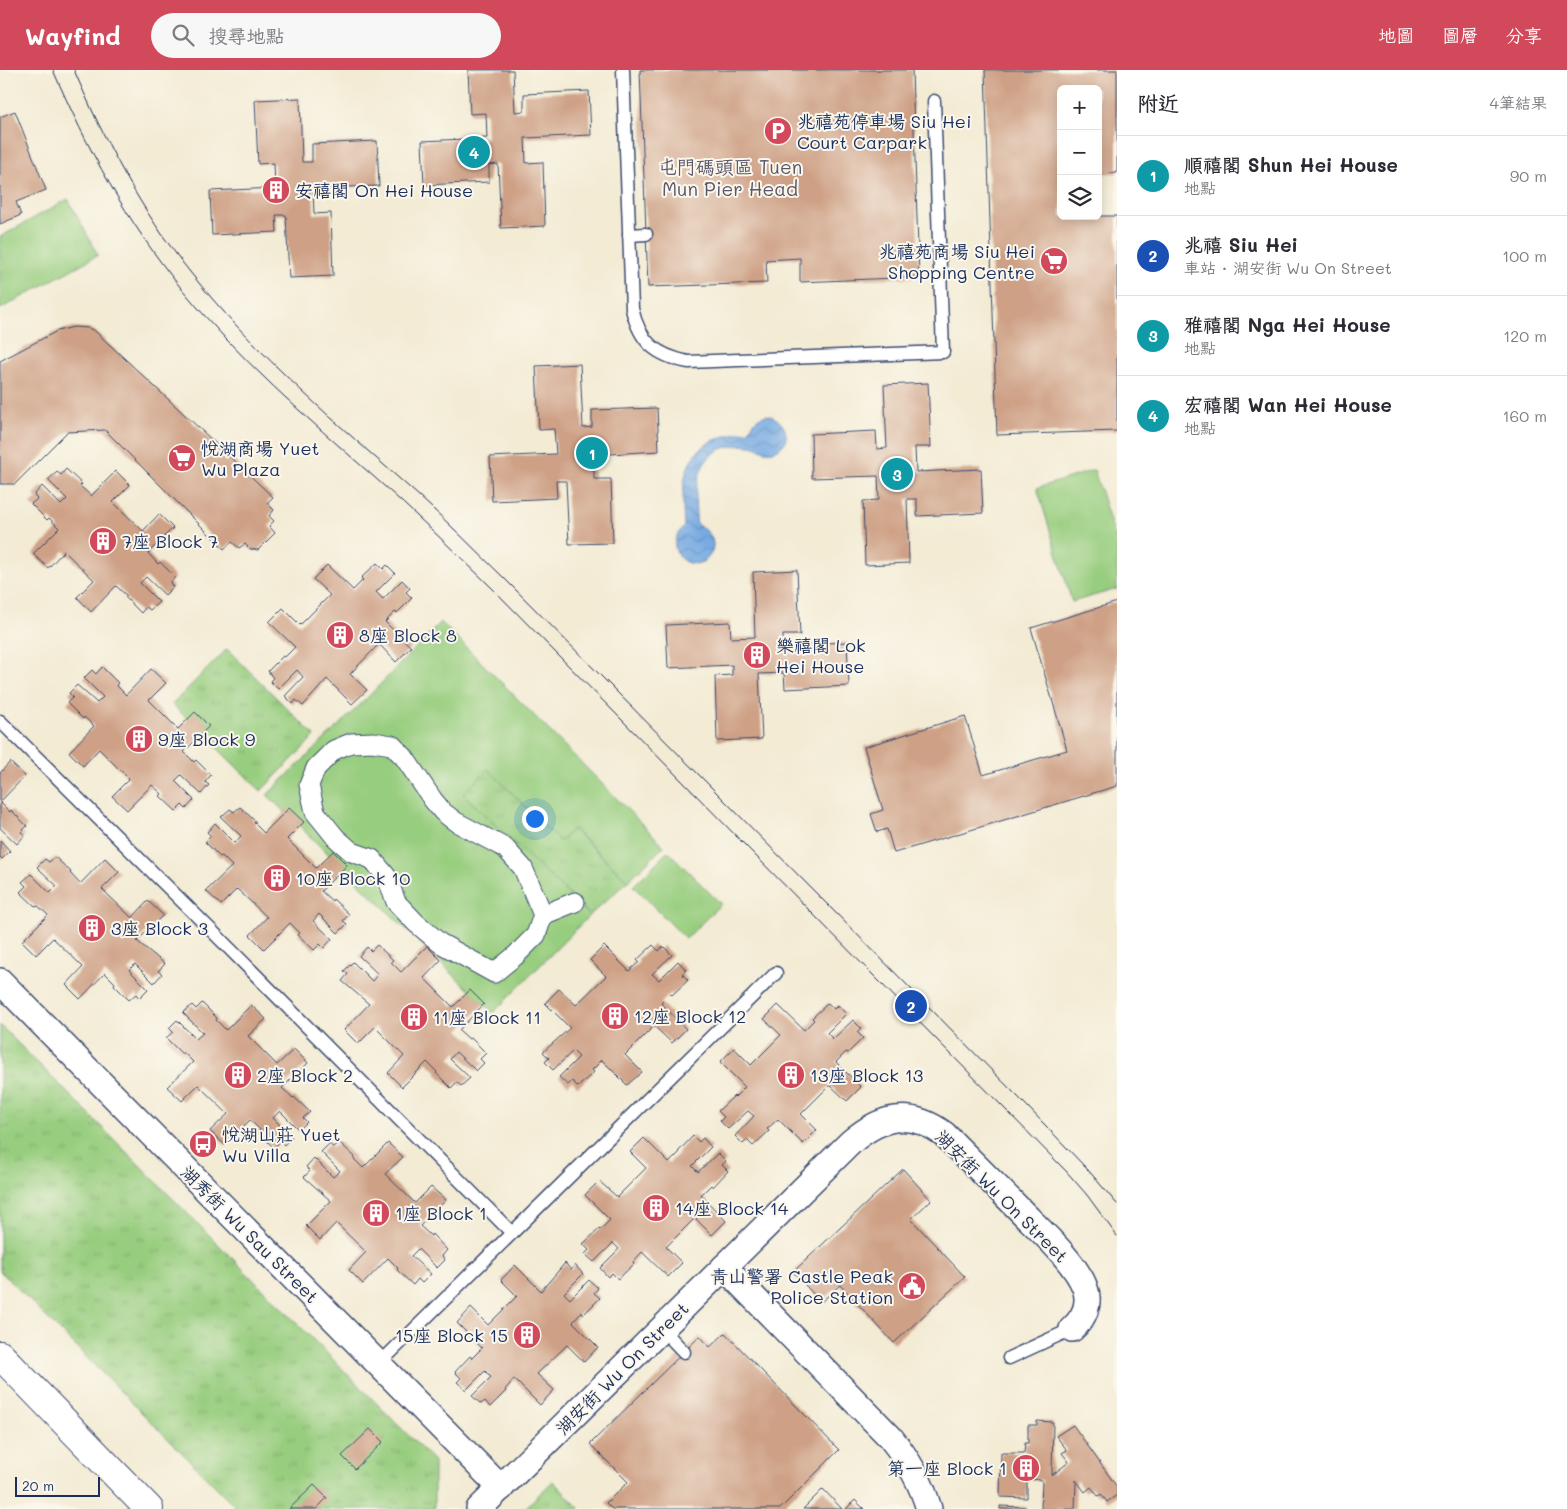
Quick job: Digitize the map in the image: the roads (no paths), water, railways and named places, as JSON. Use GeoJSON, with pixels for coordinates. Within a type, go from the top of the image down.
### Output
{"type":"FeatureCollection","features":[{"type":"Feature","properties":{"kind":"street"},"geometry":{"type":"LineString","coordinates":[[543,915],[523,868],[504,848],[456,822],[443,812],[404,757],[392,745],[374,742],[351,743],[334,750],[316,768],[309,785],[316,812],[336,838],[352,852],[372,859],[387,877],[396,902],[416,923],[440,943],[494,973],[536,935],[543,915],[575,902]]}},
{"type":"Feature","properties":{"kind":"street","name":"湖秀街 Wu Sau Street"},"geometry":{"type":"LineString","coordinates":[[0,981],[501,1488]]}},
{"type":"Feature","properties":{"kind":"street","name":"湖安街 Wu On Street"},"geometry":{"type":"LineString","coordinates":[[479,1509],[862,1133],[880,1122],[903,1118],[932,1126],[944,1134],[1041,1232],[1078,1275],[1085,1288],[1086,1310],[1081,1321],[1072,1329]]}},
{"type":"Feature","properties":{"kind":"street"},"geometry":{"type":"LineString","coordinates":[[724,1267],[890,1437],[913,1469],[924,1491],[929,1509]]}},
{"type":"Feature","properties":{"kind":"street"},"geometry":{"type":"LineString","coordinates":[[0,1355],[149,1509]]}},
{"type":"Feature","properties":{"kind":"lane"},"geometry":{"type":"LineString","coordinates":[[623,70],[632,309],[635,323],[641,335],[650,346],[662,354],[688,362],[943,352],[934,101]]}},
{"type":"Feature","properties":{"kind":"lane"},"geometry":{"type":"LineString","coordinates":[[629,235],[646,234]]}},
{"type":"Feature","properties":{"kind":"lane"},"geometry":{"type":"LineString","coordinates":[[0,721],[213,932],[512,1234]]}},
{"type":"Feature","properties":{"kind":"lane"},"geometry":{"type":"LineString","coordinates":[[378,1364],[776,973]]}},
{"type":"Feature","properties":{"kind":"lane"},"geometry":{"type":"LineString","coordinates":[[662,1329],[684,1352]]}},
{"type":"Feature","properties":{"kind":"lane"},"geometry":{"type":"LineString","coordinates":[[1009,1358],[1072,1329]]}},
{"type":"Feature","properties":{"kind":"water"},"geometry":{"type":"Polygon","coordinates":[[[767,415],[783,425],[786,436],[782,446],[769,452],[750,446],[733,446],[719,450],[709,458],[702,468],[696,495],[697,525],[706,530],[711,537],[712,552],[702,562],[695,564],[686,562],[677,554],[675,541],[684,527],[683,489],[691,461],[699,450],[711,442],[728,435],[749,431],[756,420],[767,415]]]}},
{"type":"Feature","properties":{"kind":"tram line"},"geometry":{"type":"LineString","coordinates":[[53,70],[94,156],[126,211],[161,263],[203,314],[273,386],[403,503],[492,588],[1066,1171],[1087,1195],[1117,1236]]}},
{"type":"Feature","properties":{"kind":"tram line"},"geometry":{"type":"LineString","coordinates":[[74,70],[111,149],[140,200],[172,249],[216,303],[300,389],[430,506],[506,580],[1026,1105],[1088,1170],[1117,1204]]}},
{"type":"Feature","properties":{"kind":"place","name":"兆禧苑停車場 Siu Hei Court Carpark"},"geometry":{"type":"Point","coordinates":[778,131]}},
{"type":"Feature","properties":{"kind":"place","name":"宏禧閣 Wan Hei House"},"geometry":{"type":"Point","coordinates":[474,152]}},
{"type":"Feature","properties":{"kind":"place","name":"安禧閣 On Hei House"},"geometry":{"type":"Point","coordinates":[276,190]}},
{"type":"Feature","properties":{"kind":"place","name":"兆禧苑商場 Siu Hei Shopping Centre"},"geometry":{"type":"Point","coordinates":[1054,261]}},
{"type":"Feature","properties":{"kind":"place","name":"順禧閣 Shun Hei House"},"geometry":{"type":"Point","coordinates":[592,453]}},
{"type":"Feature","properties":{"kind":"place","name":"悅湖商場 Yuet Wu Plaza"},"geometry":{"type":"Point","coordinates":[182,458]}},
{"type":"Feature","properties":{"kind":"place","name":"雅禧閣 Nga Hei House"},"geometry":{"type":"Point","coordinates":[897,474]}},
{"type":"Feature","properties":{"kind":"place","name":"7座 Block 7"},"geometry":{"type":"Point","coordinates":[103,541]}},
{"type":"Feature","properties":{"kind":"place","name":"8座 Block 8"},"geometry":{"type":"Point","coordinates":[340,635]}},
{"type":"Feature","properties":{"kind":"place","name":"樂禧閣 Lok Hei House"},"geometry":{"type":"Point","coordinates":[757,655]}},
{"type":"Feature","properties":{"kind":"place","name":"9座 Block 9"},"geometry":{"type":"Point","coordinates":[139,739]}},
{"type":"Feature","properties":{"kind":"place","name":"10座 Block 10"},"geometry":{"type":"Point","coordinates":[277,878]}},
{"type":"Feature","properties":{"kind":"place","name":"3座 Block 3"},"geometry":{"type":"Point","coordinates":[92,928]}},
{"type":"Feature","properties":{"kind":"place","name":"兆禧 Siu Hei"},"geometry":{"type":"Point","coordinates":[911,1006]}},
{"type":"Feature","properties":{"kind":"place","name":"12座 Block 12"},"geometry":{"type":"Point","coordinates":[615,1016]}},
{"type":"Feature","properties":{"kind":"place","name":"11座 Block 11"},"geometry":{"type":"Point","coordinates":[414,1017]}},
{"type":"Feature","properties":{"kind":"place","name":"2座 Block 2"},"geometry":{"type":"Point","coordinates":[238,1075]}},
{"type":"Feature","properties":{"kind":"place","name":"13座 Block 13"},"geometry":{"type":"Point","coordinates":[791,1075]}},
{"type":"Feature","properties":{"kind":"place","name":"悅湖山莊 Yuet Wu Villa"},"geometry":{"type":"Point","coordinates":[203,1144]}},
{"type":"Feature","properties":{"kind":"place","name":"14座 Block 14"},"geometry":{"type":"Point","coordinates":[656,1208]}},
{"type":"Feature","properties":{"kind":"place","name":"1座 Block 1"},"geometry":{"type":"Point","coordinates":[376,1213]}},
{"type":"Feature","properties":{"kind":"place","name":"青山警署 Castle Peak Police Station"},"geometry":{"type":"Point","coordinates":[912,1286]}},
{"type":"Feature","properties":{"kind":"place","name":"15座 Block 15"},"geometry":{"type":"Point","coordinates":[527,1335]}},
{"type":"Feature","properties":{"kind":"place","name":"第一座 Block 1"},"geometry":{"type":"Point","coordinates":[1026,1468]}},
{"type":"Feature","properties":{"kind":"district","name":"屯門碼頭區 Tuen Mun Pier Head"},"geometry":{"type":"Point","coordinates":[730,177]}}]}
